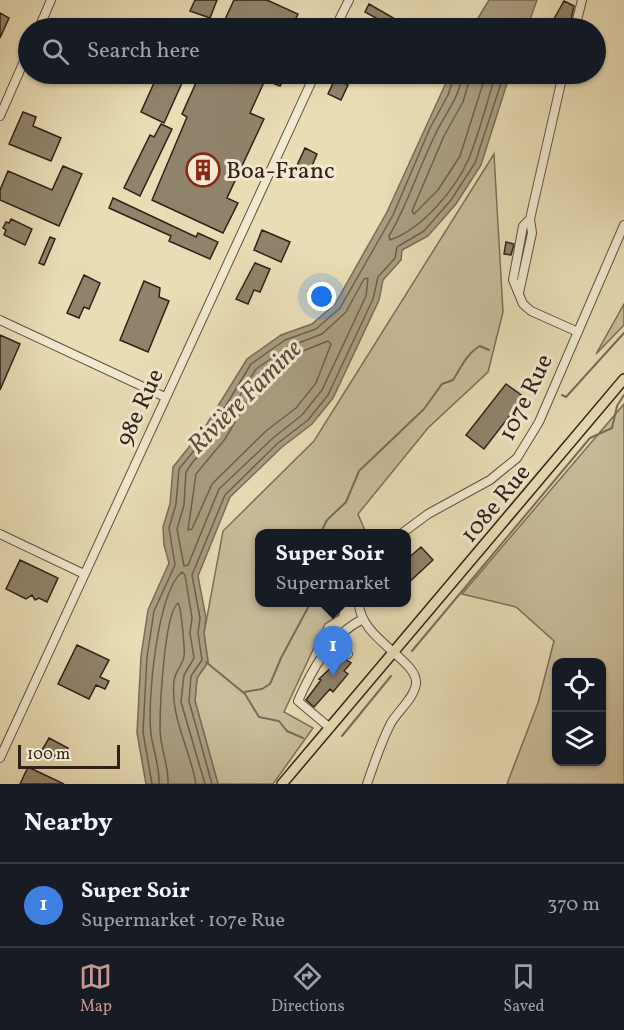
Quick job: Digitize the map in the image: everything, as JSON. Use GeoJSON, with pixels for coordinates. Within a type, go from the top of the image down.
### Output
{"type":"FeatureCollection","features":[{"type":"Feature","properties":{"kind":"main road","name":"108e Rue"},"geometry":{"type":"LineString","coordinates":[[394,652],[624,379]]}},
{"type":"Feature","properties":{"kind":"main road"},"geometry":{"type":"LineString","coordinates":[[282,784],[394,652]]}},
{"type":"Feature","properties":{"kind":"street"},"geometry":{"type":"LineString","coordinates":[[43,18],[51,0]]}},
{"type":"Feature","properties":{"kind":"street"},"geometry":{"type":"LineString","coordinates":[[340,18],[349,0]]}},
{"type":"Feature","properties":{"kind":"street"},"geometry":{"type":"LineString","coordinates":[[577,18],[582,0]]}},
{"type":"Feature","properties":{"kind":"street"},"geometry":{"type":"LineString","coordinates":[[0,116],[18,75]]}},
{"type":"Feature","properties":{"kind":"street","name":"98e Rue"},"geometry":{"type":"LineString","coordinates":[[0,758],[310,84]]}},
{"type":"Feature","properties":{"kind":"street"},"geometry":{"type":"LineString","coordinates":[[561,84],[531,219],[532,233],[519,293],[523,304],[531,311],[578,332]]}},
{"type":"Feature","properties":{"kind":"street","name":"107e Rue"},"geometry":{"type":"LineString","coordinates":[[408,529],[428,514],[490,480],[517,458],[539,422],[624,225]]}},
{"type":"Feature","properties":{"kind":"street"},"geometry":{"type":"LineString","coordinates":[[0,320],[165,397]]}},
{"type":"Feature","properties":{"kind":"street"},"geometry":{"type":"LineString","coordinates":[[0,534],[84,574]]}},
{"type":"Feature","properties":{"kind":"street"},"geometry":{"type":"LineString","coordinates":[[360,607],[370,632],[394,652],[416,677],[416,685],[391,724],[366,784]]}},
{"type":"Feature","properties":{"kind":"street"},"geometry":{"type":"LineString","coordinates":[[330,728],[298,701],[309,676],[340,633],[363,619]]}},
{"type":"Feature","properties":{"kind":"street"},"geometry":{"type":"LineString","coordinates":[[334,642],[348,654]]}},
{"type":"Feature","properties":{"kind":"shaded area"},"geometry":{"type":"Polygon","coordinates":[[[494,154],[503,312],[488,372],[428,428],[358,514],[364,529],[255,529],[255,607],[340,607],[339,615],[325,624],[284,712],[313,728],[273,784],[218,784],[195,701],[197,678],[208,662],[204,633],[223,531],[314,441],[494,154]]]}},
{"type":"Feature","properties":{"kind":"shaded area"},"geometry":{"type":"Polygon","coordinates":[[[624,304],[624,325],[596,354],[624,304]]]}},
{"type":"Feature","properties":{"kind":"shaded area"},"geometry":{"type":"Polygon","coordinates":[[[624,404],[624,784],[507,784],[538,703],[554,641],[516,607],[462,594],[624,404]]]}},
{"type":"Feature","properties":{"kind":"water"},"geometry":{"type":"Polygon","coordinates":[[[489,0],[537,0],[531,18],[478,18],[489,0]]]}},
{"type":"Feature","properties":{"kind":"water","name":"Rivière Famine"},"geometry":{"type":"Polygon","coordinates":[[[445,84],[507,84],[481,165],[456,204],[428,236],[402,250],[401,260],[383,280],[379,300],[333,398],[312,424],[282,447],[230,497],[198,576],[206,618],[204,633],[208,662],[197,678],[195,701],[218,784],[146,784],[137,733],[141,656],[148,610],[169,563],[164,545],[163,527],[170,504],[173,467],[205,427],[247,359],[281,335],[312,324],[335,304],[387,212],[445,84]]]}},
{"type":"Feature","properties":{"kind":"building"},"geometry":{"type":"Polygon","coordinates":[[[195,0],[217,0],[210,18],[190,11],[195,0]]]}},
{"type":"Feature","properties":{"kind":"building"},"geometry":{"type":"Polygon","coordinates":[[[234,0],[267,0],[298,14],[296,18],[226,18],[234,0]]]}},
{"type":"Feature","properties":{"kind":"building"},"geometry":{"type":"Polygon","coordinates":[[[564,1],[574,6],[571,18],[554,18],[564,1]]]}},
{"type":"Feature","properties":{"kind":"building"},"geometry":{"type":"Polygon","coordinates":[[[369,4],[393,18],[376,18],[365,12],[369,4]]]}},
{"type":"Feature","properties":{"kind":"building"},"geometry":{"type":"Polygon","coordinates":[[[0,13],[9,18],[0,38],[0,13]]]}},
{"type":"Feature","properties":{"kind":"building"},"geometry":{"type":"Polygon","coordinates":[[[154,84],[182,84],[164,123],[141,112],[154,84]]]}},
{"type":"Feature","properties":{"kind":"building","name":"Boa-Franc"},"geometry":{"type":"Polygon","coordinates":[[[196,84],[263,84],[250,113],[264,119],[227,198],[238,203],[223,233],[152,200],[187,117],[182,114],[196,84]]]}},
{"type":"Feature","properties":{"kind":"building"},"geometry":{"type":"Polygon","coordinates":[[[333,84],[348,85],[341,100],[328,94],[333,84]]]}},
{"type":"Feature","properties":{"kind":"building"},"geometry":{"type":"Polygon","coordinates":[[[23,112],[36,117],[33,126],[61,138],[51,161],[9,144],[23,112]]]}},
{"type":"Feature","properties":{"kind":"building"},"geometry":{"type":"Polygon","coordinates":[[[161,124],[172,129],[140,196],[124,188],[150,135],[154,137],[161,124]]]}},
{"type":"Feature","properties":{"kind":"building"},"geometry":{"type":"Polygon","coordinates":[[[305,148],[317,154],[306,180],[293,174],[305,148]]]}},
{"type":"Feature","properties":{"kind":"building"},"geometry":{"type":"Polygon","coordinates":[[[63,166],[82,174],[59,226],[0,200],[0,190],[8,171],[52,190],[63,166]]]}},
{"type":"Feature","properties":{"kind":"building"},"geometry":{"type":"Polygon","coordinates":[[[113,198],[196,237],[198,233],[218,242],[210,259],[169,241],[171,236],[109,208],[113,198]]]}},
{"type":"Feature","properties":{"kind":"building"},"geometry":{"type":"Polygon","coordinates":[[[11,219],[32,229],[25,245],[4,235],[6,230],[3,228],[11,219]]]}},
{"type":"Feature","properties":{"kind":"building"},"geometry":{"type":"Polygon","coordinates":[[[262,230],[290,242],[281,262],[254,250],[262,230]]]}},
{"type":"Feature","properties":{"kind":"building"},"geometry":{"type":"Polygon","coordinates":[[[50,237],[55,239],[44,265],[39,263],[50,237]]]}},
{"type":"Feature","properties":{"kind":"building"},"geometry":{"type":"Polygon","coordinates":[[[506,242],[514,244],[511,255],[504,254],[506,242]]]}},
{"type":"Feature","properties":{"kind":"building"},"geometry":{"type":"Polygon","coordinates":[[[255,263],[270,269],[260,292],[254,290],[248,304],[236,299],[255,263]]]}},
{"type":"Feature","properties":{"kind":"building"},"geometry":{"type":"Polygon","coordinates":[[[84,275],[100,283],[89,309],[84,307],[79,318],[67,313],[84,275]]]}},
{"type":"Feature","properties":{"kind":"building"},"geometry":{"type":"Polygon","coordinates":[[[144,281],[160,288],[159,297],[169,301],[148,352],[120,340],[144,281]]]}},
{"type":"Feature","properties":{"kind":"building"},"geometry":{"type":"Polygon","coordinates":[[[0,335],[20,344],[0,390],[0,335]]]}},
{"type":"Feature","properties":{"kind":"building"},"geometry":{"type":"Polygon","coordinates":[[[506,384],[524,397],[484,449],[466,435],[506,384]]]}},
{"type":"Feature","properties":{"kind":"building"},"geometry":{"type":"Polygon","coordinates":[[[421,547],[433,560],[411,580],[411,556],[421,547]]]}},
{"type":"Feature","properties":{"kind":"building"},"geometry":{"type":"Polygon","coordinates":[[[20,560],[58,578],[47,602],[39,598],[35,600],[32,595],[26,599],[6,589],[20,560]]]}},
{"type":"Feature","properties":{"kind":"building"},"geometry":{"type":"Polygon","coordinates":[[[77,645],[109,660],[100,677],[109,681],[105,689],[96,685],[89,699],[58,684],[77,645]]]}},
{"type":"Feature","properties":{"kind":"building"},"geometry":{"type":"Polygon","coordinates":[[[342,657],[351,663],[344,671],[348,674],[333,692],[330,689],[314,707],[306,700],[321,680],[319,679],[342,657]]]}},
{"type":"Feature","properties":{"kind":"building"},"geometry":{"type":"Polygon","coordinates":[[[49,738],[68,748],[62,760],[42,750],[49,738]]]}},
{"type":"Feature","properties":{"kind":"building"},"geometry":{"type":"Polygon","coordinates":[[[28,767],[64,784],[20,784],[28,767]]]}},
{"type":"Feature","properties":{"kind":"waterway"},"geometry":{"type":"LineString","coordinates":[[562,395],[566,397],[624,333]]}},
{"type":"Feature","properties":{"kind":"waterway"},"geometry":{"type":"LineString","coordinates":[[322,529],[327,520],[346,502],[359,471],[424,409],[442,384],[453,380],[471,353],[480,346],[489,350]]}},
{"type":"Feature","properties":{"kind":"waterway"},"geometry":{"type":"LineString","coordinates":[[412,651],[590,438],[612,428],[617,406],[624,395]]}},
{"type":"Feature","properties":{"kind":"waterway"},"geometry":{"type":"LineString","coordinates":[[244,692],[262,689],[270,684],[308,607]]}},
{"type":"Feature","properties":{"kind":"waterway"},"geometry":{"type":"LineString","coordinates":[[206,662],[245,694],[259,717],[279,721],[287,731],[303,738]]}},
{"type":"Feature","properties":{"kind":"waterway"},"geometry":{"type":"LineString","coordinates":[[342,736],[391,676]]}},
{"type":"Feature","properties":{"kind":"place","name":"Boa-Franc"},"geometry":{"type":"Point","coordinates":[203,170]}},
{"type":"Feature","properties":{"kind":"place","name":"Super Soir"},"geometry":{"type":"Point","coordinates":[333,676]}}]}
